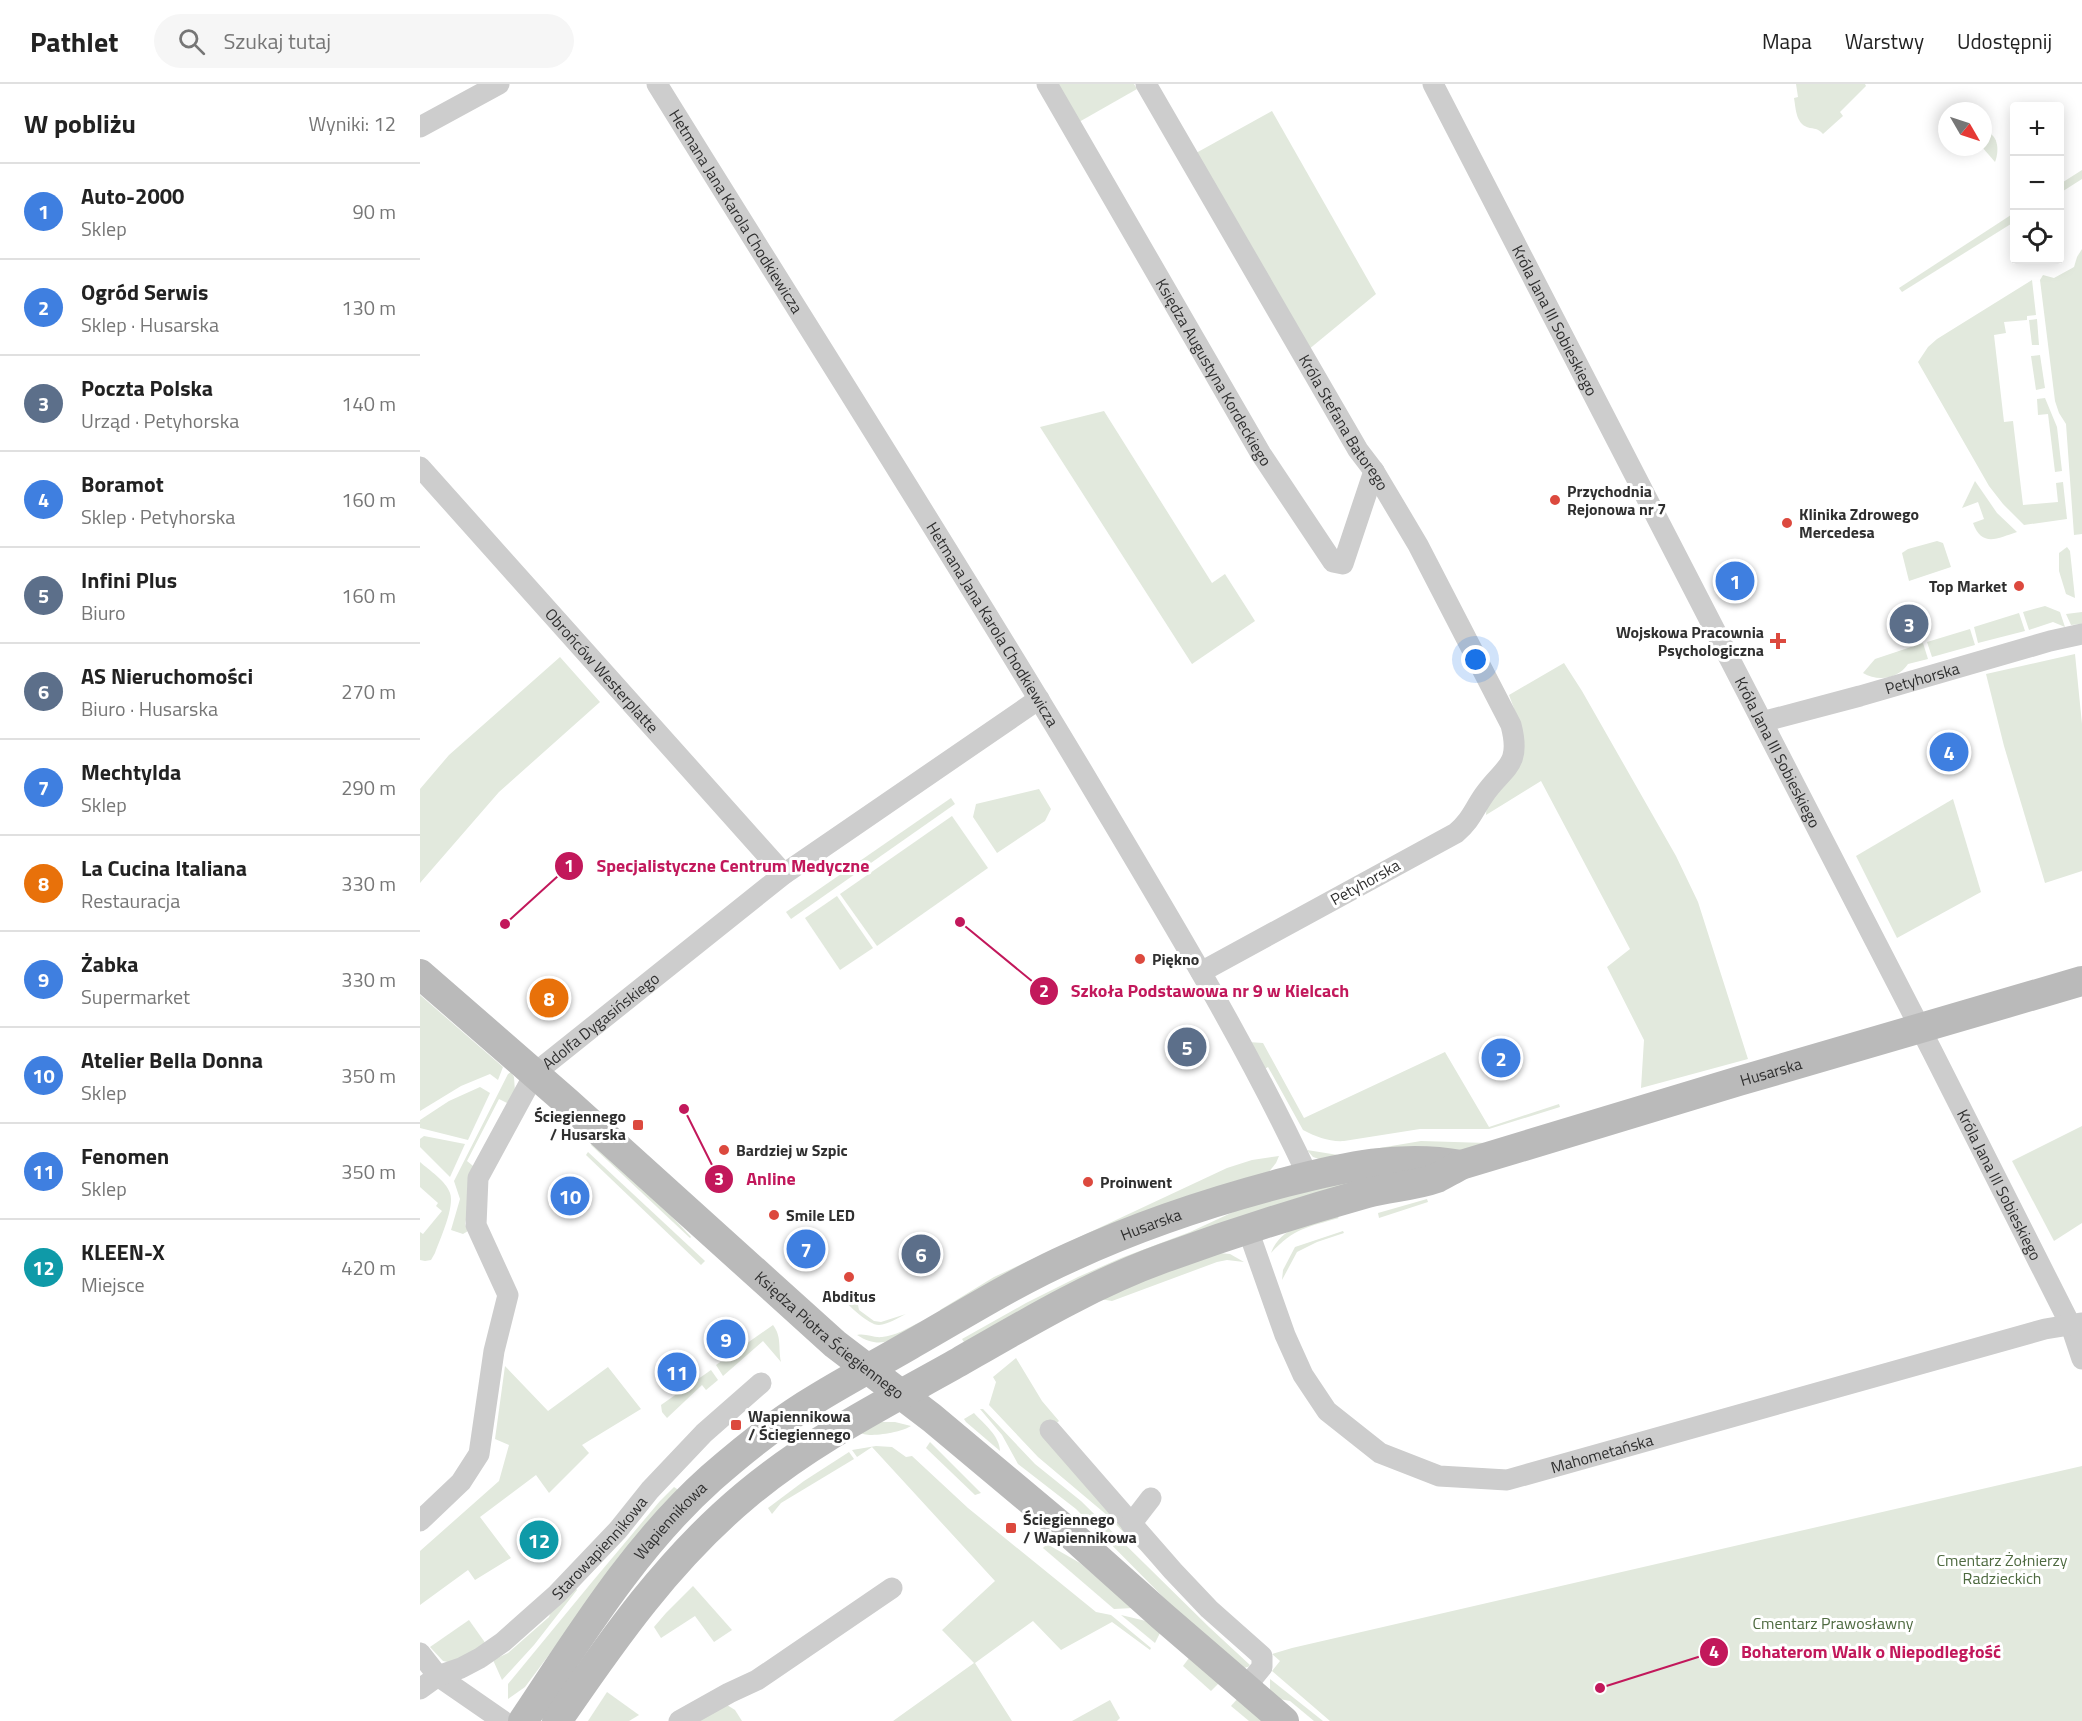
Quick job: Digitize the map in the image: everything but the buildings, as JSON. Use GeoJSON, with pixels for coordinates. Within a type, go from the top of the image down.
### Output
{"type":"FeatureCollection","features":[{"type":"Feature","properties":{"kind":"main road","name":"Księdza Piotra Ściegiennego"},"geometry":{"type":"LineString","coordinates":[[420,974],[535,1073],[831,1340],[932,1418],[1067,1531],[1284,1721]]}},
{"type":"Feature","properties":{"kind":"main road","name":"Husarska"},"geometry":{"type":"LineString","coordinates":[[901,1395],[1025,1324],[1095,1288],[1161,1259],[1368,1193],[1436,1178],[1461,1165],[1666,1102],[2082,981]]}},
{"type":"Feature","properties":{"kind":"main road","name":"Husarska"},"geometry":{"type":"LineString","coordinates":[[867,1370],[1006,1289],[1071,1257],[1153,1223],[1225,1199],[1348,1167],[1406,1160],[1434,1160],[1461,1165]]}},
{"type":"Feature","properties":{"kind":"main road","name":"Wapiennikowa"},"geometry":{"type":"LineString","coordinates":[[523,1721],[621,1576],[671,1517],[711,1478],[769,1431],[818,1398],[867,1370]]}},
{"type":"Feature","properties":{"kind":"main road","name":"Wapiennikowa"},"geometry":{"type":"LineString","coordinates":[[557,1721],[639,1606],[668,1570],[703,1534],[746,1495],[802,1454],[836,1431],[901,1395]]}},
{"type":"Feature","properties":{"kind":"street"},"geometry":{"type":"LineString","coordinates":[[420,127],[499,84]]}},
{"type":"Feature","properties":{"kind":"street","name":"Hetmana Jana Karola Chodkiewicza"},"geometry":{"type":"LineString","coordinates":[[657,84],[1039,699],[1201,972],[1272,1103],[1308,1176]]}},
{"type":"Feature","properties":{"kind":"street","name":"Księdza Augustyna Kordeckiego"},"geometry":{"type":"LineString","coordinates":[[1047,84],[1261,454],[1333,562],[1342,564],[1374,471]]}},
{"type":"Feature","properties":{"kind":"street","name":"Króla Stefana Batorego"},"geometry":{"type":"LineString","coordinates":[[1146,84],[1358,450],[1374,471],[1418,544],[1511,725],[1515,740],[1514,754],[1508,768]]}},
{"type":"Feature","properties":{"kind":"street","name":"Króla Jana III Sobieskiego"},"geometry":{"type":"LineString","coordinates":[[1433,84],[1920,1028],[2076,1324],[2082,1359]]}},
{"type":"Feature","properties":{"kind":"street","name":"Obrońców Westerplatte"},"geometry":{"type":"LineString","coordinates":[[420,467],[784,874]]}},
{"type":"Feature","properties":{"kind":"street","name":"Petyhorska"},"geometry":{"type":"LineString","coordinates":[[1762,722],[2082,634]]}},
{"type":"Feature","properties":{"kind":"street","name":"Adolfa Dygasińskiego"},"geometry":{"type":"LineString","coordinates":[[420,1521],[461,1482],[479,1454],[494,1351],[508,1295],[476,1225],[478,1178],[535,1073],[784,874],[1039,699]]}},
{"type":"Feature","properties":{"kind":"street","name":"Petyhorska"},"geometry":{"type":"LineString","coordinates":[[1201,972],[1456,833],[1469,822],[1485,794],[1508,768]]}},
{"type":"Feature","properties":{"kind":"street","name":"Mahometańska"},"geometry":{"type":"LineString","coordinates":[[1248,1230],[1285,1335],[1303,1375],[1328,1411],[1380,1453],[1439,1476],[1507,1480],[2045,1329],[2076,1324]]}},
{"type":"Feature","properties":{"kind":"street","name":"Starowapiennikowa"},"geometry":{"type":"LineString","coordinates":[[420,1689],[438,1677],[480,1658],[503,1642],[557,1594],[618,1530],[650,1490],[704,1433],[761,1383]]}},
{"type":"Feature","properties":{"kind":"street"},"geometry":{"type":"LineString","coordinates":[[1050,1430],[1131,1524],[1209,1609],[1262,1656],[1262,1667],[1245,1688]]}},
{"type":"Feature","properties":{"kind":"street"},"geometry":{"type":"LineString","coordinates":[[1131,1524],[1152,1498]]}},
{"type":"Feature","properties":{"kind":"street"},"geometry":{"type":"LineString","coordinates":[[679,1721],[757,1680],[892,1588]]}},
{"type":"Feature","properties":{"kind":"street"},"geometry":{"type":"LineString","coordinates":[[420,1653],[438,1677],[502,1721]]}},
{"type":"Feature","properties":{"kind":"green space"},"geometry":{"type":"Polygon","coordinates":[[[1057,84],[1134,84],[1137,89],[1079,122],[1057,84]]]}},
{"type":"Feature","properties":{"kind":"green space"},"geometry":{"type":"Polygon","coordinates":[[[1796,84],[1865,84],[1866,86],[1840,112],[1843,116],[1823,134],[1805,126],[1799,120],[1794,98],[1798,97],[1796,84]]]}},
{"type":"Feature","properties":{"kind":"green space"},"geometry":{"type":"Polygon","coordinates":[[[1272,111],[1376,294],[1308,350],[1196,153],[1272,111]]]}},
{"type":"Feature","properties":{"kind":"green space"},"geometry":{"type":"Polygon","coordinates":[[[1992,135],[1997,145],[1995,162],[1990,156],[1992,156],[1992,135]]]}},
{"type":"Feature","properties":{"kind":"green space"},"geometry":{"type":"Polygon","coordinates":[[[2082,170],[2082,179],[2064,190],[2064,181],[2082,170]]]}},
{"type":"Feature","properties":{"kind":"green space"},"geometry":{"type":"Polygon","coordinates":[[[2010,216],[2010,224],[1902,292],[1899,288],[2010,216]]]}},
{"type":"Feature","properties":{"kind":"green space"},"geometry":{"type":"Polygon","coordinates":[[[2082,249],[2082,534],[2074,535],[2066,424],[2055,401],[2040,280],[2043,275],[2054,278],[2074,267],[2082,249]]]}},
{"type":"Feature","properties":{"kind":"green space"},"geometry":{"type":"Polygon","coordinates":[[[2032,280],[2036,315],[2027,316],[2027,320],[2004,322],[2006,333],[1994,335],[2004,422],[2013,421],[2023,505],[2058,502],[2056,483],[2063,482],[2067,519],[2024,525],[1989,486],[1918,362],[1928,347],[1937,339],[2032,280]]]}},
{"type":"Feature","properties":{"kind":"green space"},"geometry":{"type":"Polygon","coordinates":[[[2037,319],[2039,345],[2032,345],[2029,320],[2037,319]]]}},
{"type":"Feature","properties":{"kind":"green space"},"geometry":{"type":"Polygon","coordinates":[[[2040,355],[2045,388],[2036,390],[2031,356],[2040,355]]]}},
{"type":"Feature","properties":{"kind":"green space"},"geometry":{"type":"Polygon","coordinates":[[[2045,398],[2057,427],[2062,471],[2055,472],[2048,414],[2038,415],[2037,399],[2045,398]]]}},
{"type":"Feature","properties":{"kind":"green space"},"geometry":{"type":"Polygon","coordinates":[[[1104,411],[1212,583],[1225,574],[1255,621],[1192,664],[1040,427],[1104,411]]]}},
{"type":"Feature","properties":{"kind":"green space"},"geometry":{"type":"Polygon","coordinates":[[[1975,481],[1997,513],[2017,532],[1991,539],[1981,536],[1973,523],[1984,519],[1978,502],[1962,508],[1975,481]]]}},
{"type":"Feature","properties":{"kind":"green space"},"geometry":{"type":"Polygon","coordinates":[[[1937,541],[1943,543],[1951,567],[1909,581],[1902,553],[1908,549],[1937,541]]]}},
{"type":"Feature","properties":{"kind":"green space"},"geometry":{"type":"Polygon","coordinates":[[[2067,547],[2070,551],[2075,598],[2066,594],[2059,571],[2059,553],[2067,547]]]}},
{"type":"Feature","properties":{"kind":"green space"},"geometry":{"type":"Polygon","coordinates":[[[2045,606],[2060,612],[2065,627],[2053,622],[2029,630],[2023,612],[2045,606]]]}},
{"type":"Feature","properties":{"kind":"green space"},"geometry":{"type":"Polygon","coordinates":[[[2082,612],[2082,624],[2071,625],[2066,614],[2082,612]]]}},
{"type":"Feature","properties":{"kind":"green space"},"geometry":{"type":"Polygon","coordinates":[[[2019,613],[2025,631],[1978,643],[1974,627],[2019,613]]]}},
{"type":"Feature","properties":{"kind":"green space"},"geometry":{"type":"Polygon","coordinates":[[[1970,629],[1975,645],[1932,657],[1927,642],[1970,629]]]}},
{"type":"Feature","properties":{"kind":"green space"},"geometry":{"type":"Polygon","coordinates":[[[1923,643],[1928,659],[1908,664],[1899,673],[1887,678],[1875,678],[1863,673],[1875,659],[1923,643]]]}},
{"type":"Feature","properties":{"kind":"green space"},"geometry":{"type":"Polygon","coordinates":[[[2075,654],[2082,724],[2082,871],[2045,883],[2004,746],[1986,674],[2075,654]]]}},
{"type":"Feature","properties":{"kind":"green space"},"geometry":{"type":"Polygon","coordinates":[[[560,657],[600,702],[499,792],[420,883],[420,789],[449,755],[560,657]]]}},
{"type":"Feature","properties":{"kind":"green space"},"geometry":{"type":"Polygon","coordinates":[[[1564,663],[1676,856],[1698,902],[1748,1059],[1641,1088],[1644,1040],[1607,967],[1630,949],[1541,781],[1486,815],[1487,802],[1522,730],[1509,695],[1564,663]]]}},
{"type":"Feature","properties":{"kind":"green space"},"geometry":{"type":"Polygon","coordinates":[[[1039,789],[1051,809],[1045,821],[997,853],[973,817],[976,804],[1039,789]]]}},
{"type":"Feature","properties":{"kind":"green space"},"geometry":{"type":"Polygon","coordinates":[[[951,798],[955,804],[791,919],[786,912],[951,798]]]}},
{"type":"Feature","properties":{"kind":"green space"},"geometry":{"type":"Polygon","coordinates":[[[1953,799],[1981,892],[1897,938],[1856,856],[1953,799]]]}},
{"type":"Feature","properties":{"kind":"green space"},"geometry":{"type":"Polygon","coordinates":[[[952,816],[988,868],[877,946],[840,894],[952,816]]]}},
{"type":"Feature","properties":{"kind":"green space"},"geometry":{"type":"Polygon","coordinates":[[[837,896],[873,948],[840,970],[805,918],[837,896]]]}},
{"type":"Feature","properties":{"kind":"green space"},"geometry":{"type":"Polygon","coordinates":[[[420,995],[503,1067],[498,1080],[490,1074],[461,1086],[420,1111],[420,995]]]}},
{"type":"Feature","properties":{"kind":"green space"},"geometry":{"type":"Polygon","coordinates":[[[1248,1042],[1263,1043],[1304,1118],[1445,1052],[1489,1127],[1559,1104],[1560,1107],[1489,1129],[1420,1129],[1344,1141],[1328,1140],[1303,1130],[1268,1067],[1263,1070],[1248,1042]]]}},
{"type":"Feature","properties":{"kind":"green space"},"geometry":{"type":"Polygon","coordinates":[[[511,1072],[514,1077],[515,1092],[507,1103],[499,1099],[467,1161],[478,1170],[465,1224],[468,1231],[463,1234],[451,1230],[460,1199],[454,1181],[511,1072]]]}},
{"type":"Feature","properties":{"kind":"green space"},"geometry":{"type":"Polygon","coordinates":[[[480,1087],[490,1093],[468,1140],[420,1128],[420,1120],[449,1101],[480,1087]]]}},
{"type":"Feature","properties":{"kind":"green space"},"geometry":{"type":"Polygon","coordinates":[[[2082,1126],[2082,1223],[2054,1241],[2012,1161],[2082,1126]]]}},
{"type":"Feature","properties":{"kind":"green space"},"geometry":{"type":"Polygon","coordinates":[[[424,1136],[465,1144],[450,1177],[420,1147],[420,1139],[424,1136]]]}},
{"type":"Feature","properties":{"kind":"green space"},"geometry":{"type":"Polygon","coordinates":[[[1421,1141],[1487,1143],[1460,1152],[1322,1160],[1313,1157],[1307,1150],[1338,1155],[1421,1141]]]}},
{"type":"Feature","properties":{"kind":"green space"},"geometry":{"type":"Polygon","coordinates":[[[592,1143],[634,1176],[691,1237],[591,1145],[592,1143]]]}},
{"type":"Feature","properties":{"kind":"green space"},"geometry":{"type":"Polygon","coordinates":[[[588,1152],[705,1261],[701,1265],[586,1155],[588,1152]]]}},
{"type":"Feature","properties":{"kind":"green space"},"geometry":{"type":"Polygon","coordinates":[[[1279,1156],[1268,1173],[942,1313],[940,1310],[994,1277],[1227,1168],[1252,1160],[1279,1156]]]}},
{"type":"Feature","properties":{"kind":"green space"},"geometry":{"type":"Polygon","coordinates":[[[420,1162],[445,1184],[451,1199],[446,1223],[435,1253],[431,1260],[425,1261],[420,1260],[420,1232],[423,1234],[442,1211],[436,1206],[438,1203],[420,1187],[420,1162]]]}},
{"type":"Feature","properties":{"kind":"green space"},"geometry":{"type":"Polygon","coordinates":[[[1374,1174],[966,1345],[962,1339],[1078,1277],[1190,1232],[1257,1201],[1374,1174]]]}},
{"type":"Feature","properties":{"kind":"green space"},"geometry":{"type":"Polygon","coordinates":[[[1427,1199],[1428,1202],[1379,1218],[1378,1213],[1427,1199]]]}},
{"type":"Feature","properties":{"kind":"green space"},"geometry":{"type":"Polygon","coordinates":[[[1335,1215],[1339,1218],[1294,1233],[1271,1253],[1276,1244],[1289,1231],[1306,1223],[1335,1215]]]}},
{"type":"Feature","properties":{"kind":"green space"},"geometry":{"type":"Polygon","coordinates":[[[1343,1231],[1344,1233],[1297,1252],[1282,1280],[1283,1270],[1295,1247],[1343,1231]]]}},
{"type":"Feature","properties":{"kind":"green space"},"geometry":{"type":"Polygon","coordinates":[[[1219,1253],[1230,1254],[1244,1262],[1227,1260],[1217,1262],[1112,1301],[1100,1299],[1161,1273],[1219,1253]]]}},
{"type":"Feature","properties":{"kind":"green space"},"geometry":{"type":"Polygon","coordinates":[[[843,1295],[858,1305],[859,1310],[874,1321],[881,1322],[906,1314],[886,1323],[875,1324],[859,1314],[840,1297],[843,1295]]]}},
{"type":"Feature","properties":{"kind":"green space"},"geometry":{"type":"Polygon","coordinates":[[[920,1322],[897,1337],[883,1342],[866,1340],[857,1335],[887,1336],[920,1322]]]}},
{"type":"Feature","properties":{"kind":"green space"},"geometry":{"type":"Polygon","coordinates":[[[773,1325],[779,1338],[781,1362],[763,1341],[723,1376],[716,1365],[773,1325]]]}},
{"type":"Feature","properties":{"kind":"green space"},"geometry":{"type":"Polygon","coordinates":[[[1016,1358],[1042,1401],[1059,1421],[1044,1433],[1150,1560],[1108,1516],[1038,1457],[989,1405],[996,1382],[993,1377],[1016,1358]]]}},
{"type":"Feature","properties":{"kind":"green space"},"geometry":{"type":"Polygon","coordinates":[[[505,1366],[548,1411],[608,1367],[641,1409],[582,1445],[589,1453],[549,1493],[536,1475],[480,1517],[511,1558],[475,1580],[468,1570],[420,1605],[420,1551],[499,1481],[509,1445],[495,1439],[505,1366]]]}},
{"type":"Feature","properties":{"kind":"green space"},"geometry":{"type":"Polygon","coordinates":[[[711,1370],[718,1380],[706,1390],[702,1385],[667,1418],[662,1412],[661,1405],[711,1370]]]}},
{"type":"Feature","properties":{"kind":"green space"},"geometry":{"type":"Polygon","coordinates":[[[980,1409],[983,1409],[1035,1464],[1081,1501],[1250,1665],[1244,1668],[1184,1618],[1076,1509],[1018,1464],[1002,1435],[980,1409]]]}},
{"type":"Feature","properties":{"kind":"green space"},"geometry":{"type":"Polygon","coordinates":[[[974,1413],[994,1435],[1000,1451],[966,1422],[964,1419],[974,1413]]]}},
{"type":"Feature","properties":{"kind":"green space"},"geometry":{"type":"Polygon","coordinates":[[[881,1422],[895,1422],[911,1426],[885,1434],[869,1435],[859,1432],[881,1422]]]}},
{"type":"Feature","properties":{"kind":"green space"},"geometry":{"type":"Polygon","coordinates":[[[930,1442],[981,1493],[975,1495],[926,1448],[930,1442]]]}},
{"type":"Feature","properties":{"kind":"green space"},"geometry":{"type":"Polygon","coordinates":[[[876,1446],[892,1447],[906,1457],[912,1456],[968,1508],[1096,1612],[1111,1615],[1151,1648],[1150,1650],[1112,1622],[1061,1650],[1033,1621],[975,1663],[1012,1721],[893,1721],[974,1663],[942,1630],[995,1581],[872,1447],[857,1457],[852,1450],[876,1446]]]}},
{"type":"Feature","properties":{"kind":"green space"},"geometry":{"type":"Polygon","coordinates":[[[849,1452],[854,1459],[781,1503],[772,1514],[768,1508],[849,1452]]]}},
{"type":"Feature","properties":{"kind":"green space","name":"Cmentarz Prawosławny"},"geometry":{"type":"Polygon","coordinates":[[[2082,1466],[2082,1721],[1330,1721],[1272,1671],[1280,1661],[1272,1654],[1292,1648],[2082,1466]]]}},
{"type":"Feature","properties":{"kind":"green space"},"geometry":{"type":"Polygon","coordinates":[[[674,1487],[680,1491],[610,1573],[525,1687],[508,1699],[508,1684],[674,1487]]]}},
{"type":"Feature","properties":{"kind":"green space"},"geometry":{"type":"Polygon","coordinates":[[[1047,1544],[1080,1563],[1133,1608],[1114,1609],[1043,1548],[1047,1544]]]}},
{"type":"Feature","properties":{"kind":"green space"},"geometry":{"type":"Polygon","coordinates":[[[693,1586],[732,1630],[714,1642],[695,1616],[661,1638],[654,1627],[693,1586]]]}},
{"type":"Feature","properties":{"kind":"green space"},"geometry":{"type":"Polygon","coordinates":[[[575,1587],[577,1590],[534,1645],[502,1680],[493,1660],[508,1653],[549,1617],[551,1611],[575,1587]]]}},
{"type":"Feature","properties":{"kind":"green space"},"geometry":{"type":"Polygon","coordinates":[[[1121,1615],[1150,1622],[1161,1631],[1155,1643],[1121,1615]]]}},
{"type":"Feature","properties":{"kind":"green space"},"geometry":{"type":"Polygon","coordinates":[[[469,1620],[486,1644],[452,1663],[443,1661],[430,1647],[469,1620]]]}},
{"type":"Feature","properties":{"kind":"green space"},"geometry":{"type":"Polygon","coordinates":[[[1189,1658],[1220,1682],[1211,1691],[1183,1666],[1189,1658]]]}},
{"type":"Feature","properties":{"kind":"green space"},"geometry":{"type":"Polygon","coordinates":[[[1270,1679],[1323,1721],[1314,1721],[1290,1701],[1274,1698],[1270,1692],[1270,1679]]]}},
{"type":"Feature","properties":{"kind":"green space"},"geometry":{"type":"Polygon","coordinates":[[[607,1692],[639,1715],[629,1721],[588,1721],[607,1692]]]}},
{"type":"Feature","properties":{"kind":"green space"},"geometry":{"type":"Polygon","coordinates":[[[1239,1697],[1266,1721],[1249,1721],[1231,1706],[1239,1697]]]}},
{"type":"Feature","properties":{"kind":"green space"},"geometry":{"type":"Polygon","coordinates":[[[1110,1700],[1120,1718],[1117,1721],[1072,1721],[1110,1700]]]}},
{"type":"Feature","properties":{"kind":"green space"},"geometry":{"type":"Polygon","coordinates":[[[727,1705],[735,1710],[742,1721],[699,1721],[727,1705]]]}},
{"type":"Feature","properties":{"kind":"place","name":"Przychodnia Rejonowa nr 7"},"geometry":{"type":"Point","coordinates":[1555,500]}},
{"type":"Feature","properties":{"kind":"place","name":"Klinika Zdrowego Mercedesa"},"geometry":{"type":"Point","coordinates":[1787,523]}},
{"type":"Feature","properties":{"kind":"place","name":"Auto-2000"},"geometry":{"type":"Point","coordinates":[1735,581]}},
{"type":"Feature","properties":{"kind":"place","name":"Top Market"},"geometry":{"type":"Point","coordinates":[2019,586]}},
{"type":"Feature","properties":{"kind":"place","name":"Poczta Polska"},"geometry":{"type":"Point","coordinates":[1909,624]}},
{"type":"Feature","properties":{"kind":"place","name":"Wojskowa Pracownia Psychologiczna"},"geometry":{"type":"Point","coordinates":[1778,641]}},
{"type":"Feature","properties":{"kind":"place","name":"Boramot"},"geometry":{"type":"Point","coordinates":[1949,752]}},
{"type":"Feature","properties":{"kind":"place","name":"Szkoła Podstawowa nr 9 w Kielcach"},"geometry":{"type":"Point","coordinates":[960,922]}},
{"type":"Feature","properties":{"kind":"place","name":"Specjalistyczne Centrum Medyczne"},"geometry":{"type":"Point","coordinates":[505,924]}},
{"type":"Feature","properties":{"kind":"place","name":"Piękno"},"geometry":{"type":"Point","coordinates":[1140,959]}},
{"type":"Feature","properties":{"kind":"place","name":"La Cucina Italiana"},"geometry":{"type":"Point","coordinates":[549,998]}},
{"type":"Feature","properties":{"kind":"place","name":"Infini Plus"},"geometry":{"type":"Point","coordinates":[1187,1047]}},
{"type":"Feature","properties":{"kind":"place","name":"Ogród Serwis"},"geometry":{"type":"Point","coordinates":[1501,1058]}},
{"type":"Feature","properties":{"kind":"place","name":"Anline"},"geometry":{"type":"Point","coordinates":[684,1109]}},
{"type":"Feature","properties":{"kind":"place","name":"Ściegiennego / Husarska"},"geometry":{"type":"Point","coordinates":[638,1125]}},
{"type":"Feature","properties":{"kind":"place","name":"Bardziej w Szpic"},"geometry":{"type":"Point","coordinates":[724,1150]}},
{"type":"Feature","properties":{"kind":"place","name":"Proinwent"},"geometry":{"type":"Point","coordinates":[1088,1182]}},
{"type":"Feature","properties":{"kind":"place","name":"Atelier Bella Donna"},"geometry":{"type":"Point","coordinates":[570,1196]}},
{"type":"Feature","properties":{"kind":"place","name":"Smile LED"},"geometry":{"type":"Point","coordinates":[774,1215]}},
{"type":"Feature","properties":{"kind":"place","name":"Mechtylda"},"geometry":{"type":"Point","coordinates":[806,1249]}},
{"type":"Feature","properties":{"kind":"place","name":"AS Nieruchomości"},"geometry":{"type":"Point","coordinates":[921,1254]}},
{"type":"Feature","properties":{"kind":"place","name":"Abditus"},"geometry":{"type":"Point","coordinates":[849,1277]}},
{"type":"Feature","properties":{"kind":"place","name":"Żabka"},"geometry":{"type":"Point","coordinates":[726,1339]}},
{"type":"Feature","properties":{"kind":"place","name":"Fenomen"},"geometry":{"type":"Point","coordinates":[677,1372]}},
{"type":"Feature","properties":{"kind":"place","name":"Wapiennikowa / Ściegiennego"},"geometry":{"type":"Point","coordinates":[736,1425]}},
{"type":"Feature","properties":{"kind":"place","name":"Ściegiennego / Wapiennikowa"},"geometry":{"type":"Point","coordinates":[1011,1528]}},
{"type":"Feature","properties":{"kind":"place","name":"KLEEN-X"},"geometry":{"type":"Point","coordinates":[539,1540]}},
{"type":"Feature","properties":{"kind":"place","name":"Bohaterom Walk o Niepodległość"},"geometry":{"type":"Point","coordinates":[1600,1688]}},
{"type":"Feature","properties":{"kind":"park label","name":"Cmentarz Żołnierzy Radzieckich"},"geometry":{"type":"Point","coordinates":[2002,1569]}}]}
